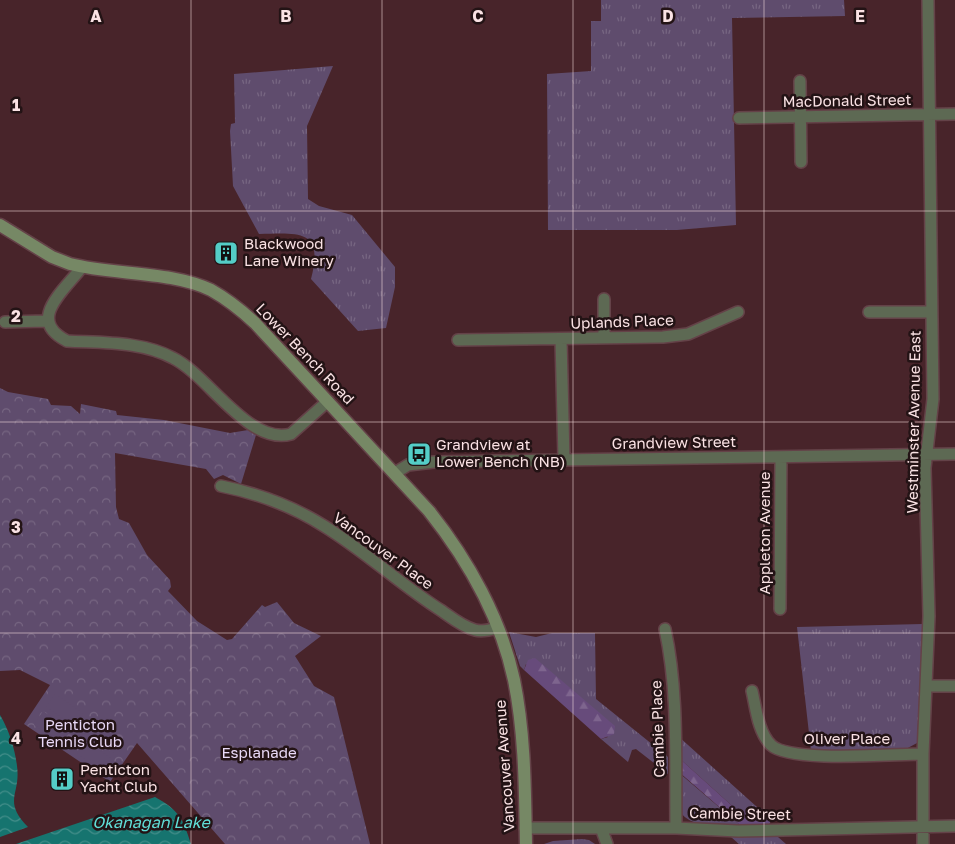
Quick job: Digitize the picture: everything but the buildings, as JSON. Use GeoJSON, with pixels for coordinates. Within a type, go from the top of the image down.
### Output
{"type":"FeatureCollection","features":[{"type":"Feature","properties":{"kind":"street","name":"Westminster Avenue East"},"geometry":{"type":"LineString","coordinates":[[923,844],[923,754],[929,616],[927,455],[933,399],[928,0]]}},
{"type":"Feature","properties":{"kind":"street"},"geometry":{"type":"LineString","coordinates":[[800,81],[801,162]]}},
{"type":"Feature","properties":{"kind":"street","name":"MacDonald Street"},"geometry":{"type":"LineString","coordinates":[[739,118],[955,114]]}},
{"type":"Feature","properties":{"kind":"street","name":"Lower Bench Road"},"geometry":{"type":"LineString","coordinates":[[0,225],[52,257],[82,267],[188,282],[211,290],[239,309],[395,474],[450,539],[483,596],[497,628]]}},
{"type":"Feature","properties":{"kind":"street"},"geometry":{"type":"LineString","coordinates":[[82,267],[49,311],[46,321],[50,329],[68,341],[137,346],[173,357],[198,375],[245,420],[272,434],[292,434],[328,401]]}},
{"type":"Feature","properties":{"kind":"street"},"geometry":{"type":"LineString","coordinates":[[604,299],[604,338]]}},
{"type":"Feature","properties":{"kind":"street","name":"Uplands Place"},"geometry":{"type":"LineString","coordinates":[[458,340],[675,336],[703,328],[738,312]]}},
{"type":"Feature","properties":{"kind":"street"},"geometry":{"type":"LineString","coordinates":[[869,312],[931,312]]}},
{"type":"Feature","properties":{"kind":"street"},"geometry":{"type":"LineString","coordinates":[[6,322],[46,321]]}},
{"type":"Feature","properties":{"kind":"street"},"geometry":{"type":"LineString","coordinates":[[562,339],[564,459]]}},
{"type":"Feature","properties":{"kind":"street","name":"Grandview Street"},"geometry":{"type":"LineString","coordinates":[[395,474],[408,465],[434,462],[955,454]]}},
{"type":"Feature","properties":{"kind":"street","name":"Appleton Avenue"},"geometry":{"type":"LineString","coordinates":[[780,609],[781,457]]}},
{"type":"Feature","properties":{"kind":"street","name":"Vancouver Place"},"geometry":{"type":"LineString","coordinates":[[221,486],[241,490],[285,506],[323,525],[362,551],[418,596],[468,628],[480,631],[497,628]]}},
{"type":"Feature","properties":{"kind":"street","name":"Vancouver Avenue"},"geometry":{"type":"LineString","coordinates":[[497,628],[516,692],[521,728],[526,844]]}},
{"type":"Feature","properties":{"kind":"street","name":"Cambie Place"},"geometry":{"type":"LineString","coordinates":[[665,629],[670,654],[673,692],[676,828]]}},
{"type":"Feature","properties":{"kind":"street"},"geometry":{"type":"LineString","coordinates":[[926,686],[955,686]]}},
{"type":"Feature","properties":{"kind":"street","name":"Oliver Place"},"geometry":{"type":"LineString","coordinates":[[752,691],[765,737],[778,750],[812,755],[923,754]]}},
{"type":"Feature","properties":{"kind":"street","name":"Cambie Street"},"geometry":{"type":"LineString","coordinates":[[525,828],[676,828],[738,831],[955,826]]}},
{"type":"Feature","properties":{"kind":"street"},"geometry":{"type":"LineString","coordinates":[[601,828],[607,844]]}},
{"type":"Feature","properties":{"kind":"green space"},"geometry":{"type":"Polygon","coordinates":[[[601,0],[844,0],[845,16],[732,18],[736,225],[677,230],[548,230],[547,74],[591,71],[591,21],[601,21],[601,0]]]}},
{"type":"Feature","properties":{"kind":"green space"},"geometry":{"type":"Polygon","coordinates":[[[333,66],[307,126],[308,199],[319,206],[352,215],[395,267],[395,287],[386,328],[358,331],[311,279],[314,251],[311,243],[305,237],[297,235],[259,234],[233,186],[230,131],[231,124],[235,123],[234,74],[333,66]]]}},
{"type":"Feature","properties":{"kind":"green space","name":"Esplanade"},"geometry":{"type":"Polygon","coordinates":[[[0,388],[8,392],[48,399],[51,405],[71,406],[80,414],[81,404],[116,411],[117,415],[164,420],[230,433],[248,430],[256,435],[241,484],[223,475],[214,479],[206,469],[115,453],[116,507],[119,519],[129,523],[147,555],[170,580],[171,587],[168,591],[197,621],[227,640],[232,639],[262,605],[265,607],[277,602],[294,623],[321,636],[295,656],[314,686],[334,697],[370,844],[225,844],[137,743],[110,782],[24,724],[50,685],[20,670],[0,671],[0,388]]]}},
{"type":"Feature","properties":{"kind":"green space"},"geometry":{"type":"Polygon","coordinates":[[[923,624],[917,743],[904,750],[811,751],[797,627],[923,624]]]}},
{"type":"Feature","properties":{"kind":"green space"},"geometry":{"type":"Polygon","coordinates":[[[509,632],[536,637],[552,633],[595,633],[596,699],[668,757],[668,774],[636,749],[632,750],[628,762],[601,739],[608,737],[526,664],[524,670],[520,666],[509,632]]]}},
{"type":"Feature","properties":{"kind":"green space"},"geometry":{"type":"Polygon","coordinates":[[[535,658],[615,726],[614,734],[601,739],[524,670],[528,660],[535,658]]]}},
{"type":"Feature","properties":{"kind":"green space"},"geometry":{"type":"Polygon","coordinates":[[[55,694],[83,713],[74,726],[46,707],[55,694]]]}},
{"type":"Feature","properties":{"kind":"green space"},"geometry":{"type":"Polygon","coordinates":[[[43,711],[71,730],[62,743],[34,725],[43,711]]]}},
{"type":"Feature","properties":{"kind":"green space"},"geometry":{"type":"Polygon","coordinates":[[[98,723],[126,742],[117,755],[89,736],[98,723]]]}},
{"type":"Feature","properties":{"kind":"green space"},"geometry":{"type":"Polygon","coordinates":[[[678,736],[757,807],[740,813],[679,758],[678,736]]]}},
{"type":"Feature","properties":{"kind":"green space"},"geometry":{"type":"Polygon","coordinates":[[[86,741],[114,760],[105,773],[77,754],[86,741]]]}},
{"type":"Feature","properties":{"kind":"green space"},"geometry":{"type":"Polygon","coordinates":[[[679,758],[740,813],[757,807],[773,813],[769,826],[740,825],[679,772],[679,758]]]}},
{"type":"Feature","properties":{"kind":"green space"},"geometry":{"type":"Polygon","coordinates":[[[678,772],[740,825],[715,826],[698,824],[684,816],[679,810],[678,772]]]}},
{"type":"Feature","properties":{"kind":"green space"},"geometry":{"type":"Polygon","coordinates":[[[731,837],[778,837],[786,844],[739,844],[731,837]]]}},
{"type":"Feature","properties":{"kind":"green space"},"geometry":{"type":"Polygon","coordinates":[[[589,840],[595,844],[544,844],[553,841],[589,840]]]}},
{"type":"Feature","properties":{"kind":"water"},"geometry":{"type":"Polygon","coordinates":[[[0,715],[9,733],[16,760],[18,776],[14,803],[20,818],[28,827],[0,837],[0,715]]]}},
{"type":"Feature","properties":{"kind":"water","name":"Okanagan Lake"},"geometry":{"type":"Polygon","coordinates":[[[155,797],[170,806],[179,816],[191,844],[16,844],[155,797]]]}},
{"type":"Feature","properties":{"kind":"place","name":"Blackwood Lane Winery"},"geometry":{"type":"Point","coordinates":[226,253]}},
{"type":"Feature","properties":{"kind":"place","name":"Grandview at Lower Bench (NB)"},"geometry":{"type":"Point","coordinates":[419,454]}},
{"type":"Feature","properties":{"kind":"place","name":"Penticton Yacht Club"},"geometry":{"type":"Point","coordinates":[62,779]}},
{"type":"Feature","properties":{"kind":"park label","name":"Penticton Tennis Club"},"geometry":{"type":"Point","coordinates":[80,734]}}]}
